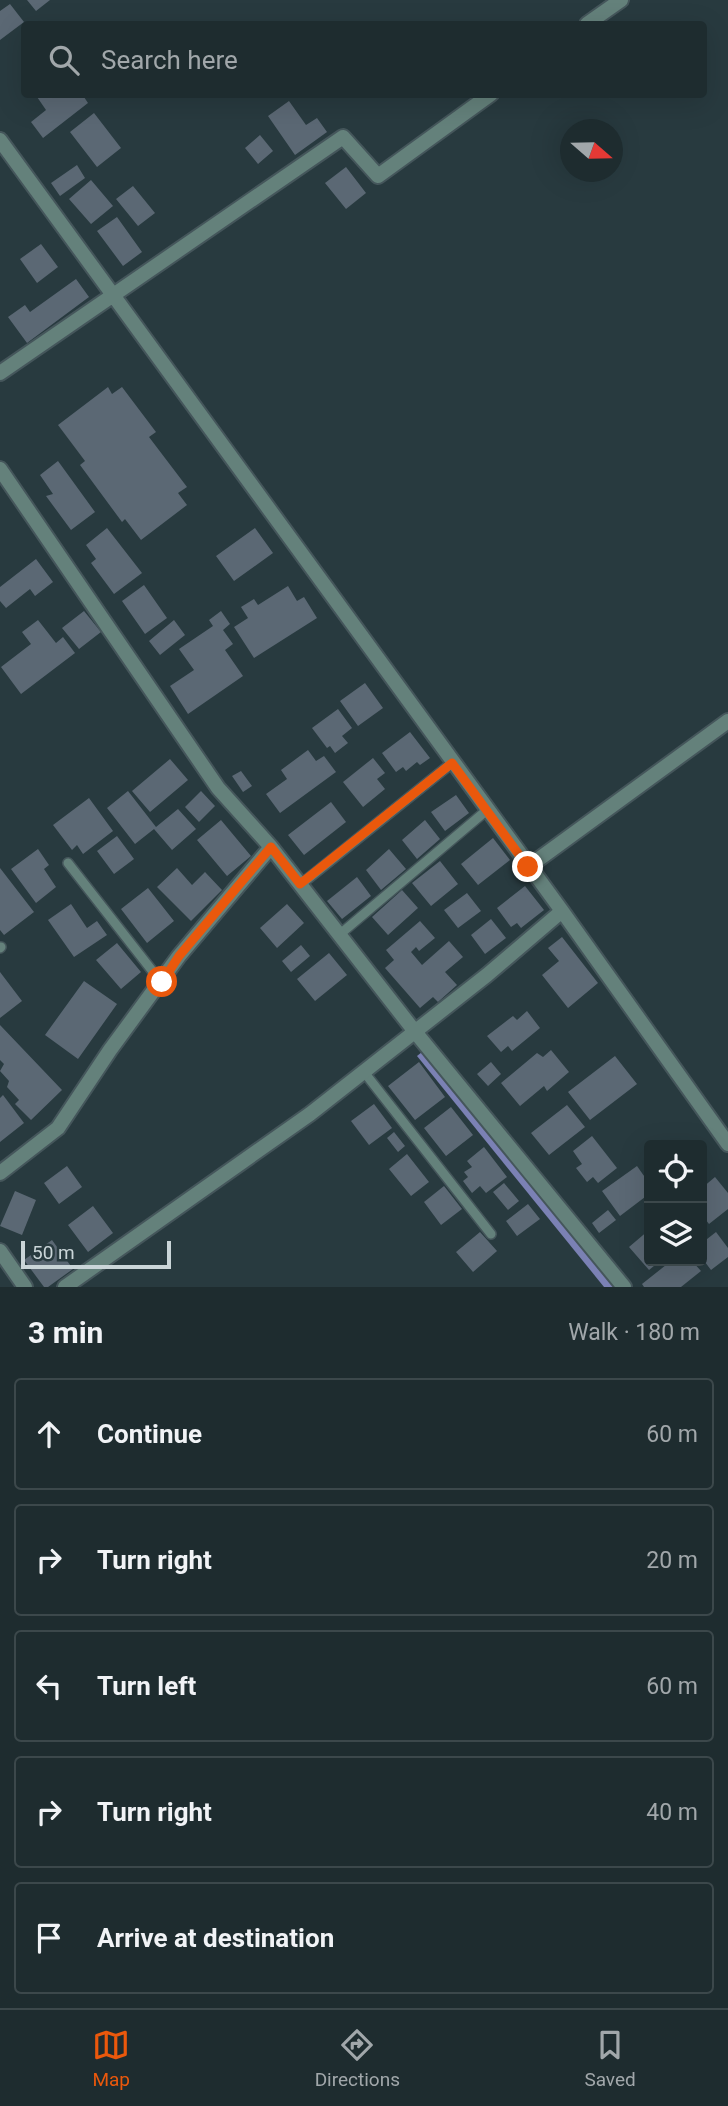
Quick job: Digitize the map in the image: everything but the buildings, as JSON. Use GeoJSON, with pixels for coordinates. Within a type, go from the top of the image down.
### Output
{"type":"FeatureCollection","features":[{"type":"Feature","properties":{"kind":"street"},"geometry":{"type":"LineString","coordinates":[[591,21],[621,0]]}},
{"type":"Feature","properties":{"kind":"street"},"geometry":{"type":"LineString","coordinates":[[0,373],[343,137],[379,176],[486,98]]}},
{"type":"Feature","properties":{"kind":"street"},"geometry":{"type":"LineString","coordinates":[[0,140],[562,911],[728,1144]]}},
{"type":"Feature","properties":{"kind":"street"},"geometry":{"type":"LineString","coordinates":[[0,469],[218,788],[271,847],[416,1033],[624,1287]]}},
{"type":"Feature","properties":{"kind":"street"},"geometry":{"type":"LineString","coordinates":[[528,867],[728,721]]}},
{"type":"Feature","properties":{"kind":"street"},"geometry":{"type":"LineString","coordinates":[[0,1173],[58,1128],[110,1049],[179,956],[271,847]]}},
{"type":"Feature","properties":{"kind":"street"},"geometry":{"type":"LineString","coordinates":[[65,1287],[310,1114],[416,1033],[562,911]]}},
{"type":"Feature","properties":{"kind":"street"},"geometry":{"type":"LineString","coordinates":[[0,1251],[25,1287]]}},
{"type":"Feature","properties":{"kind":"lane"},"geometry":{"type":"LineString","coordinates":[[300,884],[452,763]]}},
{"type":"Feature","properties":{"kind":"lane"},"geometry":{"type":"LineString","coordinates":[[339,934],[487,810]]}},
{"type":"Feature","properties":{"kind":"lane"},"geometry":{"type":"LineString","coordinates":[[68,863],[162,982]]}},
{"type":"Feature","properties":{"kind":"lane"},"geometry":{"type":"LineString","coordinates":[[364,1072],[491,1234]]}},
{"type":"Feature","properties":{"kind":"water"},"geometry":{"type":"Polygon","coordinates":[[[422,1052],[616,1287],[604,1287],[417,1056],[422,1052]]]}},
{"type":"Feature","properties":{"kind":"route"},"geometry":{"type":"LineString","coordinates":[[162,982],[179,956],[271,847],[300,884],[452,763],[528,867]]}}]}
